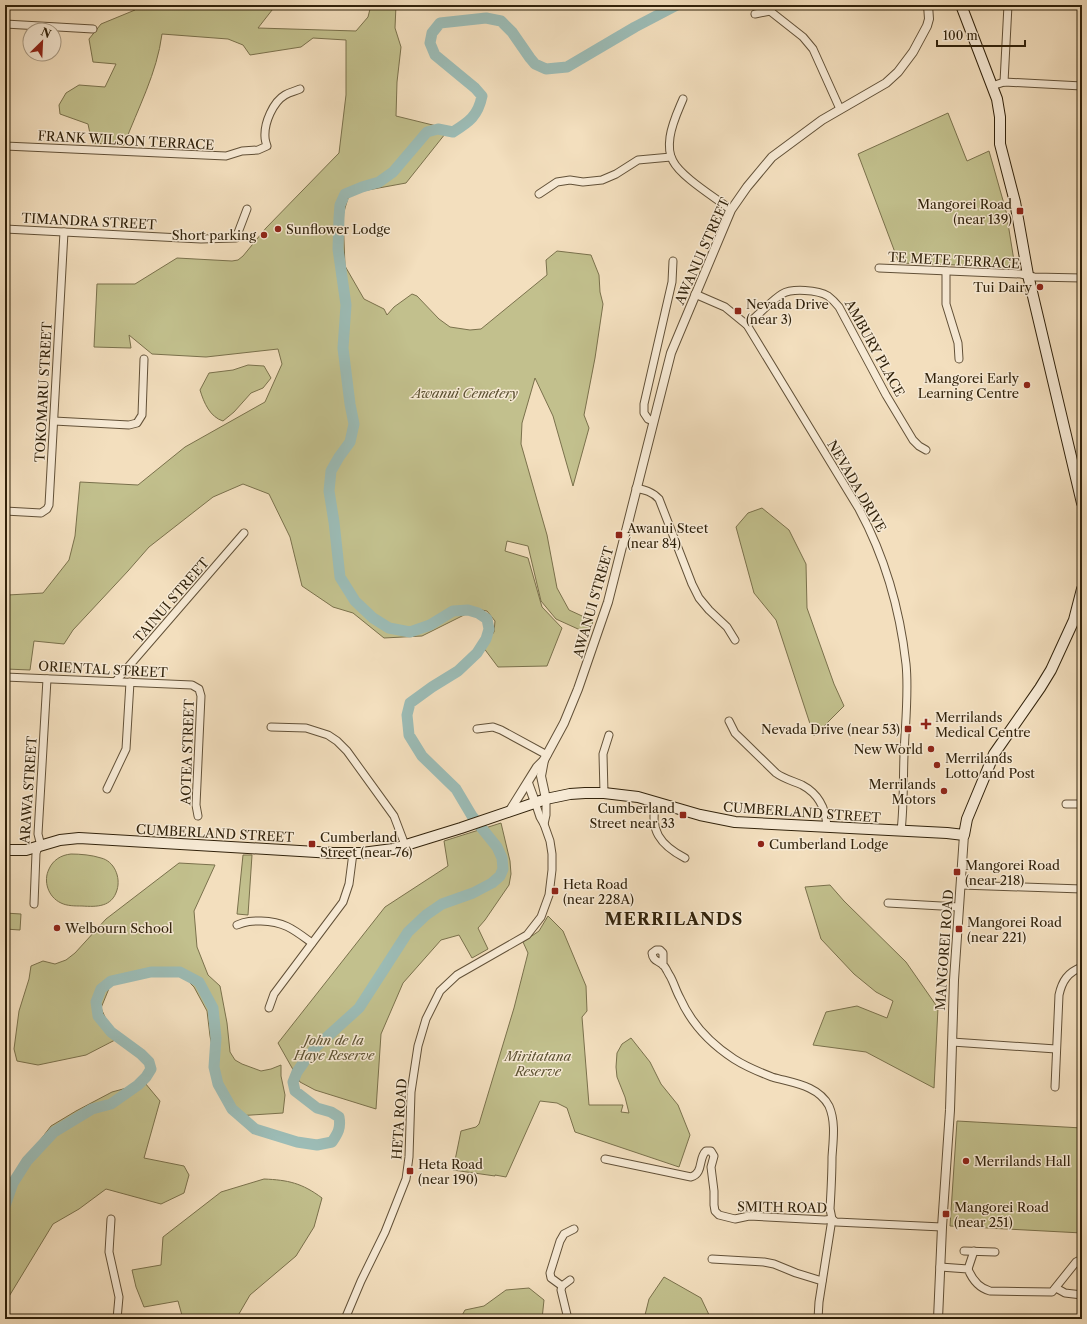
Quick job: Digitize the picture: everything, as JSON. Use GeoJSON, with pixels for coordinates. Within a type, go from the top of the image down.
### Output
{"type":"FeatureCollection","features":[{"type":"Feature","properties":{"kind":"main road"},"geometry":{"type":"LineString","coordinates":[[961,5],[992,86],[998,107],[1000,144],[1015,202],[1028,275],[1082,503]]}},
{"type":"Feature","properties":{"kind":"main road","name":"MANGOREI ROAD"},"geometry":{"type":"LineString","coordinates":[[964,835],[967,819],[994,754],[1051,670],[1074,620],[1082,589]]}},
{"type":"Feature","properties":{"kind":"main road","name":"CUMBERLAND STREET"},"geometry":{"type":"LineString","coordinates":[[5,850],[26,850],[60,840],[79,838],[371,853],[405,845],[465,827],[546,799],[570,794],[604,793],[626,795],[700,815],[735,822],[964,835]]}},
{"type":"Feature","properties":{"kind":"street","name":"AWANUI STREET"},"geometry":{"type":"LineString","coordinates":[[509,812],[537,767],[545,758],[572,707],[604,616],[671,353],[731,210],[747,187],[772,157],[822,120],[879,88],[898,72],[913,52],[927,26],[929,19],[928,5]]}},
{"type":"Feature","properties":{"kind":"street"},"geometry":{"type":"LineString","coordinates":[[1004,82],[1008,5]]}},
{"type":"Feature","properties":{"kind":"street"},"geometry":{"type":"LineString","coordinates":[[755,14],[772,8],[803,37],[817,55],[840,109]]}},
{"type":"Feature","properties":{"kind":"street"},"geometry":{"type":"LineString","coordinates":[[5,24],[93,29]]}},
{"type":"Feature","properties":{"kind":"street"},"geometry":{"type":"LineString","coordinates":[[992,86],[1004,82],[1082,86]]}},
{"type":"Feature","properties":{"kind":"street","name":"FRANK WILSON TERRACE"},"geometry":{"type":"LineString","coordinates":[[5,146],[216,157],[226,156],[242,151],[258,150],[267,146],[265,137],[266,126],[278,100],[285,95],[300,89]]}},
{"type":"Feature","properties":{"kind":"street"},"geometry":{"type":"LineString","coordinates":[[684,99],[674,120],[670,133],[669,144],[671,157],[678,169],[731,210]]}},
{"type":"Feature","properties":{"kind":"street"},"geometry":{"type":"LineString","coordinates":[[539,194],[557,182],[570,180],[583,182],[602,180],[616,174],[638,160],[671,157]]}},
{"type":"Feature","properties":{"kind":"street","name":"TIMANDRA STREET"},"geometry":{"type":"LineString","coordinates":[[5,229],[201,239],[236,238],[247,209]]}},
{"type":"Feature","properties":{"kind":"street","name":"TOKOMARU STREET"},"geometry":{"type":"LineString","coordinates":[[5,511],[40,513],[47,509],[50,500],[64,232]]}},
{"type":"Feature","properties":{"kind":"street","name":"AWANUI STREET"},"geometry":{"type":"LineString","coordinates":[[653,421],[648,419],[644,413],[644,404],[672,282],[673,261]]}},
{"type":"Feature","properties":{"kind":"street","name":"TE METE TERRACE"},"geometry":{"type":"LineString","coordinates":[[879,268],[1021,274],[1034,277],[1082,278]]}},
{"type":"Feature","properties":{"kind":"street"},"geometry":{"type":"LineString","coordinates":[[946,271],[946,304],[958,342],[959,359]]}},
{"type":"Feature","properties":{"kind":"street","name":"AMBURY PLACE"},"geometry":{"type":"LineString","coordinates":[[747,325],[781,294],[789,291],[818,292],[827,295],[834,300],[839,307],[886,395],[913,440],[926,450]]}},
{"type":"Feature","properties":{"kind":"street","name":"NEVADA DRIVE"},"geometry":{"type":"LineString","coordinates":[[695,294],[725,307],[747,325],[860,509],[875,540],[892,587],[906,665],[901,831]]}},
{"type":"Feature","properties":{"kind":"street"},"geometry":{"type":"LineString","coordinates":[[54,421],[128,425],[137,423],[142,415],[144,359]]}},
{"type":"Feature","properties":{"kind":"street"},"geometry":{"type":"LineString","coordinates":[[636,488],[650,492],[656,495],[659,499],[692,584],[708,610],[727,627],[735,640]]}},
{"type":"Feature","properties":{"kind":"street","name":"TAINUI STREET"},"geometry":{"type":"LineString","coordinates":[[116,682],[244,533]]}},
{"type":"Feature","properties":{"kind":"street","name":"ORIENTAL STREET"},"geometry":{"type":"LineString","coordinates":[[5,677],[192,685],[199,689]]}},
{"type":"Feature","properties":{"kind":"street","name":"ARAWA STREET"},"geometry":{"type":"LineString","coordinates":[[34,904],[36,853],[40,842],[38,834],[47,679]]}},
{"type":"Feature","properties":{"kind":"street"},"geometry":{"type":"LineString","coordinates":[[108,789],[126,749],[130,682]]}},
{"type":"Feature","properties":{"kind":"street","name":"AOTEA STREET"},"geometry":{"type":"LineString","coordinates":[[198,816],[196,805],[201,696],[199,689]]}},
{"type":"Feature","properties":{"kind":"street"},"geometry":{"type":"LineString","coordinates":[[729,721],[735,733],[776,772],[782,777],[810,790],[815,795],[824,808],[827,827]]}},
{"type":"Feature","properties":{"kind":"street"},"geometry":{"type":"LineString","coordinates":[[270,727],[306,728],[328,735],[337,741],[347,751],[394,816],[405,845]]}},
{"type":"Feature","properties":{"kind":"street"},"geometry":{"type":"LineString","coordinates":[[477,729],[493,727],[501,730],[510,734],[545,758]]}},
{"type":"Feature","properties":{"kind":"street"},"geometry":{"type":"LineString","coordinates":[[604,793],[603,754],[609,735]]}},
{"type":"Feature","properties":{"kind":"street","name":"AWANUI STREET"},"geometry":{"type":"LineString","coordinates":[[545,758],[541,776],[546,799]]}},
{"type":"Feature","properties":{"kind":"street"},"geometry":{"type":"LineString","coordinates":[[528,783],[535,802]]}},
{"type":"Feature","properties":{"kind":"street","name":"HETA ROAD"},"geometry":{"type":"LineString","coordinates":[[544,824],[546,815],[546,799]]}},
{"type":"Feature","properties":{"kind":"street","name":"HETA ROAD"},"geometry":{"type":"LineString","coordinates":[[345,1319],[385,1232],[406,1178],[409,1157],[411,1092],[418,1046],[426,1019],[440,991],[457,975],[527,935],[541,917],[549,895],[552,854],[550,841],[535,802]]}},
{"type":"Feature","properties":{"kind":"street"},"geometry":{"type":"LineString","coordinates":[[656,802],[654,822],[657,834],[668,848],[685,858]]}},
{"type":"Feature","properties":{"kind":"street"},"geometry":{"type":"LineString","coordinates":[[1066,804],[1082,804]]}},
{"type":"Feature","properties":{"kind":"street","name":"MANGOREI ROAD"},"geometry":{"type":"LineString","coordinates":[[938,1319],[942,1227],[950,1110],[954,980],[964,835]]}},
{"type":"Feature","properties":{"kind":"street"},"geometry":{"type":"LineString","coordinates":[[269,1008],[274,994],[343,902],[350,877],[353,853]]}},
{"type":"Feature","properties":{"kind":"street"},"geometry":{"type":"LineString","coordinates":[[961,885],[1082,890]]}},
{"type":"Feature","properties":{"kind":"street"},"geometry":{"type":"LineString","coordinates":[[888,903],[959,906]]}},
{"type":"Feature","properties":{"kind":"street"},"geometry":{"type":"LineString","coordinates":[[237,926],[246,921],[275,922],[286,925],[312,943]]}},
{"type":"Feature","properties":{"kind":"street"},"geometry":{"type":"LineString","coordinates":[[663,965],[692,1020],[711,1041],[744,1065],[815,1091],[826,1101],[830,1108],[833,1124],[830,1209],[832,1219],[819,1302],[818,1319]]}},
{"type":"Feature","properties":{"kind":"street"},"geometry":{"type":"LineString","coordinates":[[1055,1087],[1060,988],[1069,974],[1082,967]]}},
{"type":"Feature","properties":{"kind":"street"},"geometry":{"type":"LineString","coordinates":[[952,1042],[1056,1049]]}},
{"type":"Feature","properties":{"kind":"street","name":"SMITH ROAD"},"geometry":{"type":"LineString","coordinates":[[605,1158],[691,1177],[700,1170],[704,1153],[711,1150],[714,1156],[711,1167],[715,1211],[719,1215],[735,1219],[749,1216],[825,1220],[832,1219],[836,1222],[942,1227]]}},
{"type":"Feature","properties":{"kind":"street"},"geometry":{"type":"LineString","coordinates":[[111,1219],[109,1252],[119,1296],[117,1319]]}},
{"type":"Feature","properties":{"kind":"street"},"geometry":{"type":"LineString","coordinates":[[568,1319],[562,1286],[551,1278],[550,1273],[560,1241],[564,1234],[574,1230]]}},
{"type":"Feature","properties":{"kind":"street"},"geometry":{"type":"LineString","coordinates":[[964,1251],[995,1252]]}},
{"type":"Feature","properties":{"kind":"street"},"geometry":{"type":"LineString","coordinates":[[974,1251],[968,1269],[971,1277],[983,1289],[990,1291],[1052,1292],[1076,1262],[1082,1259]]}},
{"type":"Feature","properties":{"kind":"street"},"geometry":{"type":"LineString","coordinates":[[712,1259],[774,1264],[822,1281]]}},
{"type":"Feature","properties":{"kind":"street"},"geometry":{"type":"LineString","coordinates":[[940,1268],[968,1269]]}},
{"type":"Feature","properties":{"kind":"street"},"geometry":{"type":"LineString","coordinates":[[562,1286],[570,1280]]}},
{"type":"Feature","properties":{"kind":"street"},"geometry":{"type":"LineString","coordinates":[[1056,1288],[1065,1293],[1082,1295]]}},
{"type":"Feature","properties":{"kind":"green space","name":"Awanui Cemetery"},"geometry":{"type":"Polygon","coordinates":[[[137,5],[276,5],[258,28],[356,31],[368,17],[371,5],[396,5],[395,28],[401,47],[397,82],[396,116],[449,129],[406,183],[357,192],[348,198],[343,215],[345,266],[364,299],[384,309],[387,315],[394,307],[412,294],[417,296],[439,319],[450,327],[470,330],[481,329],[547,275],[546,260],[557,251],[591,255],[599,275],[600,292],[603,304],[595,358],[584,415],[589,428],[573,486],[553,416],[535,378],[522,423],[521,444],[547,535],[557,588],[569,610],[593,621],[589,634],[556,619],[541,601],[528,546],[507,541],[505,551],[528,558],[542,607],[562,628],[547,666],[498,667],[483,647],[494,632],[495,621],[487,611],[476,609],[422,636],[384,638],[353,613],[333,607],[302,586],[290,537],[269,494],[243,484],[213,497],[149,547],[73,630],[64,644],[34,641],[30,670],[6,669],[5,599],[8,595],[43,593],[69,560],[75,536],[80,482],[138,485],[185,447],[265,402],[282,364],[278,349],[206,357],[152,354],[129,335],[131,348],[94,347],[97,284],[135,284],[177,258],[238,260],[266,228],[339,153],[346,95],[346,40],[313,38],[301,47],[250,55],[243,45],[228,39],[162,34],[156,63],[124,145],[92,143],[88,124],[60,114],[59,105],[66,93],[79,85],[105,87],[116,64],[93,62],[89,39],[101,24],[135,10],[137,5]]]}},
{"type":"Feature","properties":{"kind":"green space"},"geometry":{"type":"Polygon","coordinates":[[[948,113],[967,161],[989,151],[1006,211],[1015,267],[899,263],[858,154],[948,113]]]}},
{"type":"Feature","properties":{"kind":"green space"},"geometry":{"type":"Polygon","coordinates":[[[248,365],[264,366],[271,378],[263,388],[251,393],[234,412],[223,421],[218,419],[208,409],[200,390],[209,373],[233,370],[248,365]]]}},
{"type":"Feature","properties":{"kind":"green space"},"geometry":{"type":"Polygon","coordinates":[[[762,508],[789,530],[806,564],[807,608],[834,684],[844,706],[814,736],[776,620],[754,593],[736,527],[748,513],[762,508]]]}},
{"type":"Feature","properties":{"kind":"green space","name":"John de la Haye Reserve"},"geometry":{"type":"Polygon","coordinates":[[[501,823],[510,861],[511,874],[509,885],[478,928],[488,949],[472,958],[459,935],[441,940],[403,983],[381,1034],[376,1109],[315,1090],[300,1082],[278,1043],[385,907],[448,866],[444,841],[501,823]]]}},
{"type":"Feature","properties":{"kind":"green space"},"geometry":{"type":"Polygon","coordinates":[[[71,854],[97,857],[110,862],[115,870],[118,880],[117,890],[112,900],[98,906],[74,906],[61,903],[53,897],[47,883],[47,874],[49,869],[58,858],[71,854]]]}},
{"type":"Feature","properties":{"kind":"green space"},"geometry":{"type":"Polygon","coordinates":[[[243,855],[252,855],[248,915],[237,914],[243,855]]]}},
{"type":"Feature","properties":{"kind":"green space"},"geometry":{"type":"Polygon","coordinates":[[[179,863],[215,865],[194,911],[197,947],[208,975],[220,986],[227,1023],[230,1052],[235,1060],[261,1071],[281,1065],[281,1076],[285,1095],[283,1113],[236,1116],[227,1099],[216,1068],[207,1011],[194,987],[183,976],[169,973],[146,974],[123,980],[110,986],[101,1008],[115,1040],[86,1055],[38,1065],[17,1061],[14,1049],[19,1011],[29,979],[31,966],[43,961],[55,964],[66,960],[75,953],[106,919],[179,863]]]}},
{"type":"Feature","properties":{"kind":"green space"},"geometry":{"type":"Polygon","coordinates":[[[830,885],[844,901],[906,962],[938,1008],[934,1088],[866,1052],[813,1045],[826,1012],[857,1006],[887,1018],[893,1001],[876,992],[854,974],[821,939],[805,887],[830,885]]]}},
{"type":"Feature","properties":{"kind":"green space"},"geometry":{"type":"Polygon","coordinates":[[[5,913],[21,914],[20,930],[5,929],[5,913]]]}},
{"type":"Feature","properties":{"kind":"green space","name":"Miritatana Reserve"},"geometry":{"type":"Polygon","coordinates":[[[548,916],[563,931],[586,986],[587,1011],[582,1017],[589,1105],[623,1105],[621,1112],[629,1113],[625,1097],[617,1077],[616,1067],[617,1053],[622,1044],[631,1038],[650,1062],[661,1084],[678,1105],[690,1135],[679,1167],[575,1132],[567,1108],[557,1103],[540,1101],[506,1177],[453,1170],[461,1131],[476,1127],[479,1124],[514,1008],[528,953],[523,942],[539,931],[548,916]]]}},
{"type":"Feature","properties":{"kind":"green space"},"geometry":{"type":"Polygon","coordinates":[[[145,1083],[160,1101],[144,1158],[184,1166],[189,1175],[184,1193],[161,1204],[106,1189],[79,1209],[53,1224],[5,1303],[5,1184],[9,1181],[51,1126],[112,1092],[145,1083]]]}},
{"type":"Feature","properties":{"kind":"green space"},"geometry":{"type":"Polygon","coordinates":[[[957,1121],[1082,1128],[1082,1233],[950,1226],[957,1121]]]}},
{"type":"Feature","properties":{"kind":"green space"},"geometry":{"type":"Polygon","coordinates":[[[264,1179],[288,1181],[308,1189],[322,1198],[314,1227],[296,1256],[250,1295],[236,1319],[183,1319],[178,1301],[144,1307],[136,1287],[132,1270],[161,1265],[163,1237],[221,1192],[264,1179]]]}},
{"type":"Feature","properties":{"kind":"green space"},"geometry":{"type":"Polygon","coordinates":[[[664,1277],[701,1298],[711,1319],[644,1319],[649,1299],[664,1277]]]}},
{"type":"Feature","properties":{"kind":"green space"},"geometry":{"type":"Polygon","coordinates":[[[529,1288],[544,1300],[542,1319],[460,1319],[465,1310],[484,1306],[506,1290],[529,1288]]]}},
{"type":"Feature","properties":{"kind":"waterway"},"geometry":{"type":"LineString","coordinates":[[5,1206],[13,1183],[27,1161],[54,1132],[92,1109],[111,1104],[138,1085],[151,1069],[149,1062],[141,1054],[111,1032],[98,1016],[96,1002],[101,989],[111,981],[151,972],[180,972],[199,982],[213,1008],[216,1038],[214,1067],[218,1084],[232,1109],[255,1129],[297,1142],[317,1145],[332,1142],[336,1136],[340,1124],[339,1117],[331,1112],[317,1108],[295,1091],[293,1082],[297,1072],[317,1046],[359,1008],[408,932],[426,915],[442,904],[473,893],[492,883],[500,876],[503,869],[502,858],[497,847],[472,816],[456,789],[422,756],[409,735],[407,715],[410,703],[458,671],[477,653],[486,639],[489,629],[487,619],[478,613],[468,610],[453,611],[430,625],[410,632],[389,628],[373,618],[355,601],[340,577],[329,491],[331,471],[350,442],[354,424],[343,348],[346,305],[338,249],[340,205],[345,194],[379,182],[393,172],[427,132],[438,129],[453,132],[472,118],[478,109],[482,96],[475,88],[435,55],[430,43],[432,33],[440,23],[486,18],[501,21],[512,32],[535,64],[546,69],[567,67],[635,27],[677,5]]}},
{"type":"Feature","properties":{"kind":"place","name":"Mangorei Road (near 139)"},"geometry":{"type":"Point","coordinates":[1020,211]}},
{"type":"Feature","properties":{"kind":"place","name":"Sunflower Lodge"},"geometry":{"type":"Point","coordinates":[278,229]}},
{"type":"Feature","properties":{"kind":"place","name":"Short parking"},"geometry":{"type":"Point","coordinates":[264,235]}},
{"type":"Feature","properties":{"kind":"place","name":"Tui Dairy"},"geometry":{"type":"Point","coordinates":[1040,287]}},
{"type":"Feature","properties":{"kind":"place","name":"Nevada Drive (near 3)"},"geometry":{"type":"Point","coordinates":[738,311]}},
{"type":"Feature","properties":{"kind":"place","name":"Mangorei Early Learning Centre"},"geometry":{"type":"Point","coordinates":[1027,385]}},
{"type":"Feature","properties":{"kind":"place","name":"Awanui Steet (near 84)"},"geometry":{"type":"Point","coordinates":[619,535]}},
{"type":"Feature","properties":{"kind":"place","name":"Merrilands Medical Centre"},"geometry":{"type":"Point","coordinates":[926,724]}},
{"type":"Feature","properties":{"kind":"place","name":"Nevada Drive (near 53)"},"geometry":{"type":"Point","coordinates":[908,729]}},
{"type":"Feature","properties":{"kind":"place","name":"New World"},"geometry":{"type":"Point","coordinates":[931,749]}},
{"type":"Feature","properties":{"kind":"place","name":"Merrilands Lotto and Post"},"geometry":{"type":"Point","coordinates":[937,765]}},
{"type":"Feature","properties":{"kind":"place","name":"Merrilands Motors"},"geometry":{"type":"Point","coordinates":[944,791]}},
{"type":"Feature","properties":{"kind":"place","name":"Cumberland Street near 33"},"geometry":{"type":"Point","coordinates":[683,815]}},
{"type":"Feature","properties":{"kind":"place","name":"Cumberland Street (near 76)"},"geometry":{"type":"Point","coordinates":[312,844]}},
{"type":"Feature","properties":{"kind":"place","name":"Cumberland Lodge"},"geometry":{"type":"Point","coordinates":[761,844]}},
{"type":"Feature","properties":{"kind":"place","name":"Mangorei Road (near 218)"},"geometry":{"type":"Point","coordinates":[957,872]}},
{"type":"Feature","properties":{"kind":"place","name":"Heta Road (near 228A)"},"geometry":{"type":"Point","coordinates":[555,891]}},
{"type":"Feature","properties":{"kind":"place","name":"Welbourn School"},"geometry":{"type":"Point","coordinates":[57,928]}},
{"type":"Feature","properties":{"kind":"place","name":"Mangorei Road (near 221)"},"geometry":{"type":"Point","coordinates":[959,929]}},
{"type":"Feature","properties":{"kind":"place","name":"Merrilands Hall"},"geometry":{"type":"Point","coordinates":[966,1161]}},
{"type":"Feature","properties":{"kind":"place","name":"Heta Road (near 190)"},"geometry":{"type":"Point","coordinates":[410,1171]}},
{"type":"Feature","properties":{"kind":"place","name":"Mangorei Road (near 251)"},"geometry":{"type":"Point","coordinates":[946,1214]}},
{"type":"Feature","properties":{"kind":"district","name":"MERRILANDS"},"geometry":{"type":"Point","coordinates":[674,919]}}]}
